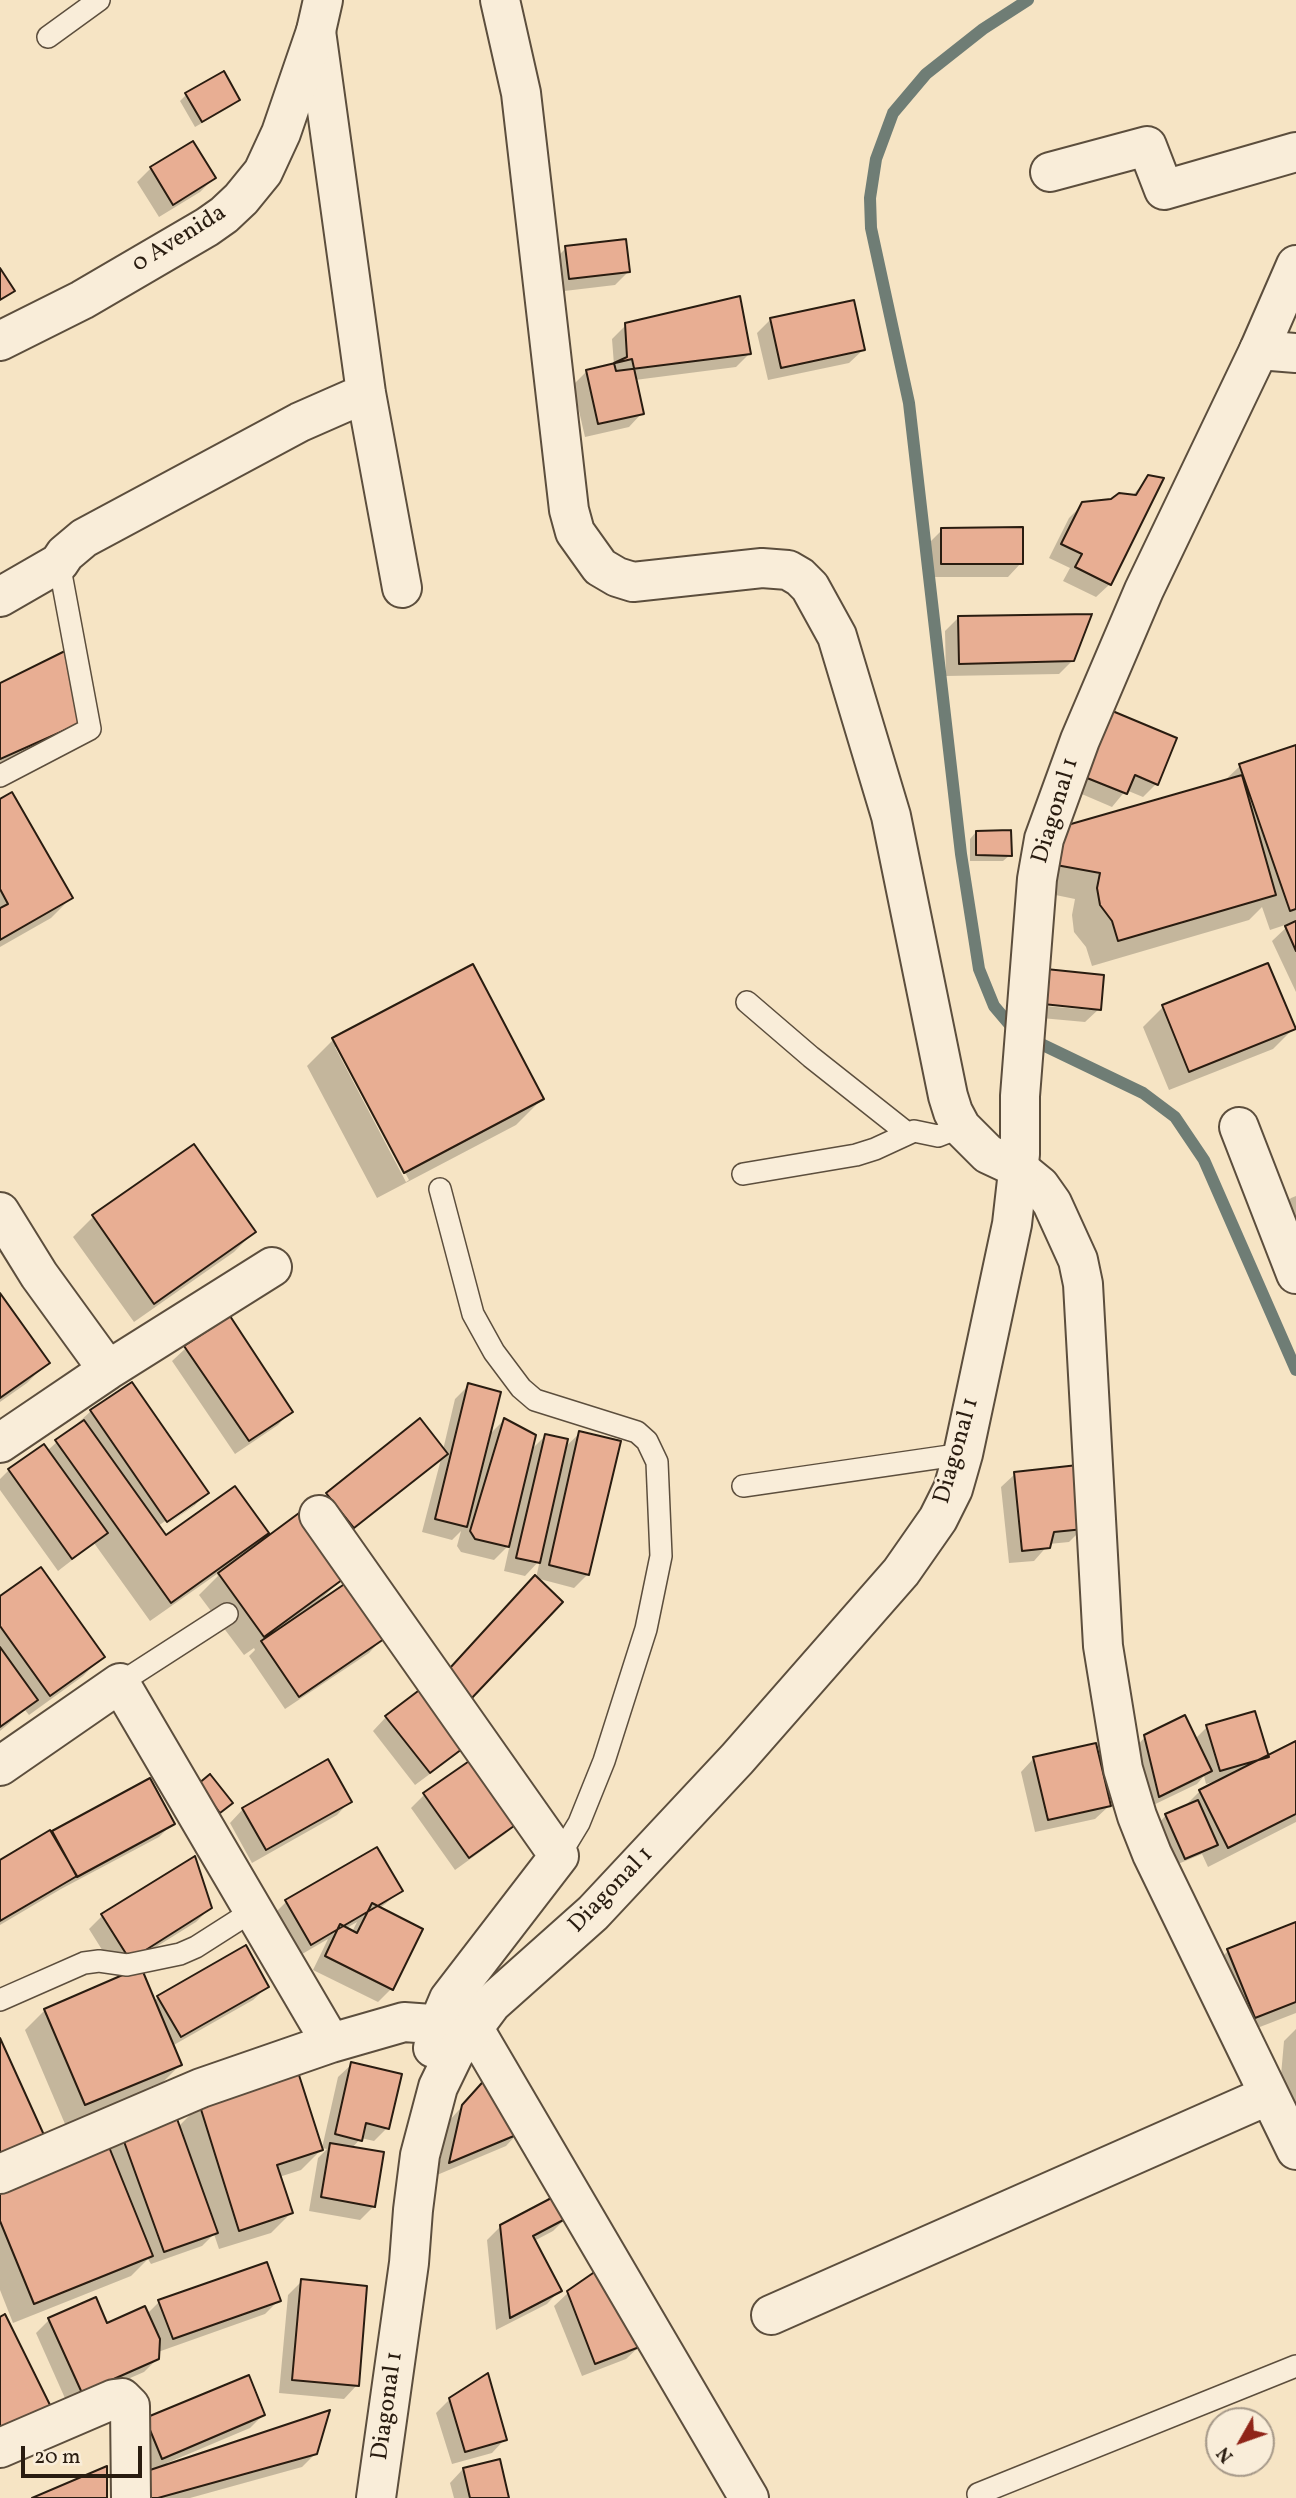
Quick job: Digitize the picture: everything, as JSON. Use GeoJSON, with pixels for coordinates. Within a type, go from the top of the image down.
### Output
{"type":"FeatureCollection","features":[{"type":"Feature","properties":{"kind":"street"},"geometry":{"type":"LineString","coordinates":[[500,0],[521,93],[569,510],[575,532],[600,567],[633,582],[776,568],[788,570],[800,577],[818,599],[837,636],[891,816],[948,1096],[961,1127],[988,1154],[1018,1168],[1040,1186],[1052,1203],[1077,1260],[1083,1284],[1103,1646],[1123,1769],[1137,1816],[1152,1854],[1296,2150]]}},
{"type":"Feature","properties":{"kind":"street"},"geometry":{"type":"LineString","coordinates":[[319,16],[366,393],[402,588]]}},
{"type":"Feature","properties":{"kind":"street","name":"0 Avenida"},"geometry":{"type":"LineString","coordinates":[[0,341],[105,287],[207,227],[242,200],[262,172],[281,133],[319,16]]}},
{"type":"Feature","properties":{"kind":"street"},"geometry":{"type":"LineString","coordinates":[[1051,172],[1147,146],[1164,190],[1296,152]]}},
{"type":"Feature","properties":{"kind":"street","name":"Diagonal 1"},"geometry":{"type":"LineString","coordinates":[[376,2498],[410,2263],[412,2210],[419,2155],[438,2087],[454,2054],[456,2026],[492,2003],[519,1977],[560,1945],[737,1759],[901,1572],[938,1519],[953,1489],[1013,1224],[1020,1096],[1040,857],[1080,740],[1144,590],[1259,350],[1296,264]]}},
{"type":"Feature","properties":{"kind":"street"},"geometry":{"type":"LineString","coordinates":[[1259,350],[1296,353]]}},
{"type":"Feature","properties":{"kind":"street"},"geometry":{"type":"LineString","coordinates":[[0,597],[59,564],[65,554],[84,538],[300,422],[366,393]]}},
{"type":"Feature","properties":{"kind":"street"},"geometry":{"type":"LineString","coordinates":[[1239,1126],[1296,1274]]}},
{"type":"Feature","properties":{"kind":"street"},"geometry":{"type":"LineString","coordinates":[[0,1212],[39,1275],[108,1370]]}},
{"type":"Feature","properties":{"kind":"street"},"geometry":{"type":"LineString","coordinates":[[0,1443],[108,1370],[272,1267]]}},
{"type":"Feature","properties":{"kind":"street"},"geometry":{"type":"LineString","coordinates":[[319,1515],[559,1856],[449,1999],[456,2026],[749,2498]]}},
{"type":"Feature","properties":{"kind":"street"},"geometry":{"type":"LineString","coordinates":[[0,1766],[120,1683],[331,2043]]}},
{"type":"Feature","properties":{"kind":"street"},"geometry":{"type":"LineString","coordinates":[[0,2174],[201,2088],[331,2043],[404,2022],[456,2026]]}},
{"type":"Feature","properties":{"kind":"street"},"geometry":{"type":"LineString","coordinates":[[771,2315],[1269,2095]]}},
{"type":"Feature","properties":{"kind":"street"},"geometry":{"type":"LineString","coordinates":[[0,2448],[114,2399],[122,2398],[130,2406],[131,2498]]}},
{"type":"Feature","properties":{"kind":"lane"},"geometry":{"type":"LineString","coordinates":[[48,37],[99,0]]}},
{"type":"Feature","properties":{"kind":"lane"},"geometry":{"type":"LineString","coordinates":[[0,776],[90,729],[59,564]]}},
{"type":"Feature","properties":{"kind":"lane"},"geometry":{"type":"LineString","coordinates":[[747,1002],[907,1133]]}},
{"type":"Feature","properties":{"kind":"lane"},"geometry":{"type":"LineString","coordinates":[[743,1174],[856,1155],[914,1131],[938,1136],[961,1127]]}},
{"type":"Feature","properties":{"kind":"lane"},"geometry":{"type":"LineString","coordinates":[[440,1189],[473,1314],[494,1352],[521,1388],[535,1400],[637,1432],[647,1441],[657,1462],[661,1556],[646,1629],[604,1760],[579,1823],[559,1856]]}},
{"type":"Feature","properties":{"kind":"lane"},"geometry":{"type":"LineString","coordinates":[[743,1486],[963,1454]]}},
{"type":"Feature","properties":{"kind":"lane"},"geometry":{"type":"LineString","coordinates":[[120,1683],[228,1614]]}},
{"type":"Feature","properties":{"kind":"lane"},"geometry":{"type":"LineString","coordinates":[[0,2000],[84,1962],[127,1965],[180,1954],[254,1910]]}},
{"type":"Feature","properties":{"kind":"lane"},"geometry":{"type":"LineString","coordinates":[[978,2494],[1296,2366]]}},
{"type":"Feature","properties":{"kind":"building"},"geometry":{"type":"Polygon","coordinates":[[[224,71],[240,100],[202,122],[185,93],[224,71]]]}},
{"type":"Feature","properties":{"kind":"building"},"geometry":{"type":"Polygon","coordinates":[[[193,141],[216,178],[173,205],[150,167],[193,141]]]}},
{"type":"Feature","properties":{"kind":"building"},"geometry":{"type":"Polygon","coordinates":[[[626,239],[630,272],[569,279],[565,246],[626,239]]]}},
{"type":"Feature","properties":{"kind":"building"},"geometry":{"type":"Polygon","coordinates":[[[0,268],[15,291],[0,300],[0,268]]]}},
{"type":"Feature","properties":{"kind":"building"},"geometry":{"type":"Polygon","coordinates":[[[740,296],[751,354],[616,371],[614,363],[627,357],[625,323],[740,296]]]}},
{"type":"Feature","properties":{"kind":"building"},"geometry":{"type":"Polygon","coordinates":[[[854,300],[865,350],[781,368],[770,318],[854,300]]]}},
{"type":"Feature","properties":{"kind":"building"},"geometry":{"type":"Polygon","coordinates":[[[632,359],[644,414],[598,424],[586,370],[632,359]]]}},
{"type":"Feature","properties":{"kind":"building"},"geometry":{"type":"Polygon","coordinates":[[[1148,475],[1164,478],[1111,585],[1075,567],[1082,554],[1061,544],[1082,502],[1111,499],[1119,493],[1136,495],[1148,475]]]}},
{"type":"Feature","properties":{"kind":"building"},"geometry":{"type":"Polygon","coordinates":[[[1023,527],[1023,564],[941,564],[941,528],[1023,527]]]}},
{"type":"Feature","properties":{"kind":"building"},"geometry":{"type":"Polygon","coordinates":[[[1092,614],[1074,661],[959,664],[958,616],[1092,614]]]}},
{"type":"Feature","properties":{"kind":"building"},"geometry":{"type":"Polygon","coordinates":[[[71,648],[81,723],[0,759],[0,683],[71,648]]]}},
{"type":"Feature","properties":{"kind":"building"},"geometry":{"type":"Polygon","coordinates":[[[1110,710],[1177,738],[1158,785],[1135,775],[1127,794],[1082,776],[1110,710]]]}},
{"type":"Feature","properties":{"kind":"building"},"geometry":{"type":"Polygon","coordinates":[[[1296,745],[1296,909],[1290,911],[1239,764],[1296,745]]]}},
{"type":"Feature","properties":{"kind":"building"},"geometry":{"type":"Polygon","coordinates":[[[1242,775],[1276,895],[1118,941],[1112,921],[1100,905],[1097,888],[1100,873],[1056,865],[1064,826],[1242,775]]]}},
{"type":"Feature","properties":{"kind":"building"},"geometry":{"type":"Polygon","coordinates":[[[12,792],[73,898],[0,940],[0,908],[8,904],[0,889],[0,799],[12,792]]]}},
{"type":"Feature","properties":{"kind":"building"},"geometry":{"type":"Polygon","coordinates":[[[1011,830],[1012,856],[976,855],[976,831],[1011,830]]]}},
{"type":"Feature","properties":{"kind":"building"},"geometry":{"type":"Polygon","coordinates":[[[1296,921],[1296,951],[1285,926],[1296,921]]]}},
{"type":"Feature","properties":{"kind":"building"},"geometry":{"type":"Polygon","coordinates":[[[1268,963],[1296,1029],[1189,1072],[1162,1005],[1268,963]]]}},
{"type":"Feature","properties":{"kind":"building"},"geometry":{"type":"Polygon","coordinates":[[[473,964],[544,1099],[404,1173],[332,1038],[473,964]]]}},
{"type":"Feature","properties":{"kind":"building"},"geometry":{"type":"Polygon","coordinates":[[[1046,969],[1104,975],[1101,1010],[1043,1004],[1046,969]]]}},
{"type":"Feature","properties":{"kind":"building"},"geometry":{"type":"Polygon","coordinates":[[[194,1144],[256,1232],[154,1304],[92,1215],[194,1144]]]}},
{"type":"Feature","properties":{"kind":"building"},"geometry":{"type":"Polygon","coordinates":[[[0,1293],[50,1363],[0,1398],[0,1293]]]}},
{"type":"Feature","properties":{"kind":"building"},"geometry":{"type":"Polygon","coordinates":[[[230,1316],[293,1412],[249,1441],[184,1346],[230,1316]]]}},
{"type":"Feature","properties":{"kind":"building"},"geometry":{"type":"Polygon","coordinates":[[[132,1382],[209,1493],[167,1522],[90,1410],[132,1382]]]}},
{"type":"Feature","properties":{"kind":"building"},"geometry":{"type":"Polygon","coordinates":[[[468,1383],[501,1392],[467,1527],[435,1519],[468,1383]]]}},
{"type":"Feature","properties":{"kind":"building"},"geometry":{"type":"Polygon","coordinates":[[[420,1418],[448,1454],[354,1528],[326,1493],[420,1418]]]}},
{"type":"Feature","properties":{"kind":"building"},"geometry":{"type":"Polygon","coordinates":[[[504,1418],[536,1435],[509,1547],[475,1539],[470,1531],[504,1418]]]}},
{"type":"Feature","properties":{"kind":"building"},"geometry":{"type":"Polygon","coordinates":[[[84,1420],[166,1535],[235,1486],[269,1533],[171,1603],[55,1440],[84,1420]]]}},
{"type":"Feature","properties":{"kind":"building"},"geometry":{"type":"Polygon","coordinates":[[[579,1431],[621,1441],[589,1575],[549,1565],[579,1431]]]}},
{"type":"Feature","properties":{"kind":"building"},"geometry":{"type":"Polygon","coordinates":[[[545,1434],[568,1439],[540,1563],[516,1558],[545,1434]]]}},
{"type":"Feature","properties":{"kind":"building"},"geometry":{"type":"Polygon","coordinates":[[[44,1444],[108,1533],[72,1559],[8,1469],[44,1444]]]}},
{"type":"Feature","properties":{"kind":"building"},"geometry":{"type":"Polygon","coordinates":[[[1078,1465],[1084,1529],[1054,1532],[1050,1548],[1022,1551],[1014,1472],[1078,1465]]]}},
{"type":"Feature","properties":{"kind":"building"},"geometry":{"type":"Polygon","coordinates":[[[299,1513],[346,1577],[264,1637],[218,1573],[299,1513]]]}},
{"type":"Feature","properties":{"kind":"building"},"geometry":{"type":"Polygon","coordinates":[[[41,1567],[105,1657],[50,1696],[0,1626],[0,1596],[41,1567]]]}},
{"type":"Feature","properties":{"kind":"building"},"geometry":{"type":"Polygon","coordinates":[[[535,1575],[563,1602],[470,1700],[450,1668],[535,1575]]]}},
{"type":"Feature","properties":{"kind":"building"},"geometry":{"type":"Polygon","coordinates":[[[346,1583],[384,1639],[299,1697],[261,1641],[346,1583]]]}},
{"type":"Feature","properties":{"kind":"building"},"geometry":{"type":"Polygon","coordinates":[[[0,1647],[38,1700],[0,1727],[0,1647]]]}},
{"type":"Feature","properties":{"kind":"building"},"geometry":{"type":"Polygon","coordinates":[[[426,1685],[470,1743],[430,1773],[385,1716],[426,1685]]]}},
{"type":"Feature","properties":{"kind":"building"},"geometry":{"type":"Polygon","coordinates":[[[1255,1711],[1269,1757],[1220,1771],[1206,1725],[1255,1711]]]}},
{"type":"Feature","properties":{"kind":"building"},"geometry":{"type":"Polygon","coordinates":[[[1185,1715],[1212,1771],[1159,1797],[1144,1735],[1185,1715]]]}},
{"type":"Feature","properties":{"kind":"building"},"geometry":{"type":"Polygon","coordinates":[[[1296,1741],[1296,1814],[1228,1848],[1199,1790],[1296,1741]]]}},
{"type":"Feature","properties":{"kind":"building"},"geometry":{"type":"Polygon","coordinates":[[[1096,1743],[1111,1806],[1048,1820],[1033,1757],[1096,1743]]]}},
{"type":"Feature","properties":{"kind":"building"},"geometry":{"type":"Polygon","coordinates":[[[475,1757],[521,1821],[469,1858],[423,1793],[475,1757]]]}},
{"type":"Feature","properties":{"kind":"building"},"geometry":{"type":"Polygon","coordinates":[[[328,1759],[352,1802],[266,1850],[242,1808],[328,1759]]]}},
{"type":"Feature","properties":{"kind":"building"},"geometry":{"type":"Polygon","coordinates":[[[210,1774],[233,1803],[220,1813],[198,1784],[210,1774]]]}},
{"type":"Feature","properties":{"kind":"building"},"geometry":{"type":"Polygon","coordinates":[[[150,1778],[175,1824],[77,1877],[52,1831],[150,1778]]]}},
{"type":"Feature","properties":{"kind":"building"},"geometry":{"type":"Polygon","coordinates":[[[1198,1800],[1218,1845],[1185,1859],[1165,1814],[1198,1800]]]}},
{"type":"Feature","properties":{"kind":"building"},"geometry":{"type":"Polygon","coordinates":[[[50,1830],[77,1876],[0,1921],[0,1860],[50,1830]]]}},
{"type":"Feature","properties":{"kind":"building"},"geometry":{"type":"Polygon","coordinates":[[[377,1847],[403,1891],[311,1945],[285,1900],[377,1847]]]}},
{"type":"Feature","properties":{"kind":"building"},"geometry":{"type":"Polygon","coordinates":[[[195,1856],[212,1908],[130,1960],[101,1914],[195,1856]]]}},
{"type":"Feature","properties":{"kind":"building"},"geometry":{"type":"Polygon","coordinates":[[[372,1903],[423,1929],[393,1990],[325,1956],[340,1924],[357,1933],[372,1903]]]}},
{"type":"Feature","properties":{"kind":"building"},"geometry":{"type":"Polygon","coordinates":[[[1296,1922],[1296,2002],[1255,2018],[1227,1949],[1296,1922]]]}},
{"type":"Feature","properties":{"kind":"building"},"geometry":{"type":"Polygon","coordinates":[[[246,1945],[269,1987],[181,2037],[157,1996],[246,1945]]]}},
{"type":"Feature","properties":{"kind":"building"},"geometry":{"type":"Polygon","coordinates":[[[141,1967],[182,2065],[85,2105],[44,2009],[141,1967]]]}},
{"type":"Feature","properties":{"kind":"building"},"geometry":{"type":"Polygon","coordinates":[[[0,2038],[44,2135],[0,2155],[0,2038]]]}},
{"type":"Feature","properties":{"kind":"building"},"geometry":{"type":"Polygon","coordinates":[[[351,2062],[402,2074],[389,2129],[366,2123],[362,2141],[335,2134],[351,2062]]]}},
{"type":"Feature","properties":{"kind":"building"},"geometry":{"type":"Polygon","coordinates":[[[298,2072],[323,2150],[277,2165],[293,2213],[239,2231],[199,2103],[298,2072]]]}},
{"type":"Feature","properties":{"kind":"building"},"geometry":{"type":"Polygon","coordinates":[[[489,2075],[521,2133],[449,2163],[462,2105],[489,2075]]]}},
{"type":"Feature","properties":{"kind":"building"},"geometry":{"type":"Polygon","coordinates":[[[176,2116],[218,2233],[164,2252],[122,2136],[176,2116]]]}},
{"type":"Feature","properties":{"kind":"building"},"geometry":{"type":"Polygon","coordinates":[[[107,2142],[153,2256],[34,2304],[0,2221],[0,2185],[107,2142]]]}},
{"type":"Feature","properties":{"kind":"building"},"geometry":{"type":"Polygon","coordinates":[[[330,2143],[384,2152],[375,2207],[321,2197],[330,2143]]]}},
{"type":"Feature","properties":{"kind":"building"},"geometry":{"type":"Polygon","coordinates":[[[557,2195],[569,2217],[533,2236],[562,2291],[510,2318],[500,2225],[557,2195]]]}},
{"type":"Feature","properties":{"kind":"building"},"geometry":{"type":"Polygon","coordinates":[[[267,2262],[281,2301],[173,2339],[158,2300],[267,2262]]]}},
{"type":"Feature","properties":{"kind":"building"},"geometry":{"type":"Polygon","coordinates":[[[609,2262],[642,2346],[595,2364],[567,2291],[609,2262]]]}},
{"type":"Feature","properties":{"kind":"building"},"geometry":{"type":"Polygon","coordinates":[[[301,2279],[367,2286],[359,2386],[292,2380],[301,2279]]]}},
{"type":"Feature","properties":{"kind":"building"},"geometry":{"type":"Polygon","coordinates":[[[96,2297],[107,2323],[145,2306],[160,2339],[159,2359],[82,2393],[48,2318],[96,2297]]]}},
{"type":"Feature","properties":{"kind":"building"},"geometry":{"type":"Polygon","coordinates":[[[5,2314],[51,2407],[0,2431],[0,2317],[5,2314]]]}},
{"type":"Feature","properties":{"kind":"building"},"geometry":{"type":"Polygon","coordinates":[[[488,2373],[507,2440],[465,2452],[449,2398],[488,2373]]]}},
{"type":"Feature","properties":{"kind":"building"},"geometry":{"type":"Polygon","coordinates":[[[249,2375],[265,2415],[162,2459],[145,2418],[249,2375]]]}},
{"type":"Feature","properties":{"kind":"building"},"geometry":{"type":"Polygon","coordinates":[[[330,2410],[317,2454],[158,2498],[138,2498],[141,2473],[330,2410]]]}},
{"type":"Feature","properties":{"kind":"building"},"geometry":{"type":"Polygon","coordinates":[[[500,2459],[509,2498],[470,2498],[463,2468],[500,2459]]]}},
{"type":"Feature","properties":{"kind":"building"},"geometry":{"type":"Polygon","coordinates":[[[107,2466],[107,2498],[32,2498],[107,2466]]]}},
{"type":"Feature","properties":{"kind":"waterway"},"geometry":{"type":"LineString","coordinates":[[1028,0],[983,29],[926,74],[893,113],[876,159],[870,198],[871,228],[909,403],[961,854],[979,969],[994,1006],[1016,1032],[1143,1093],[1175,1117],[1204,1160],[1296,1370]]}}]}
